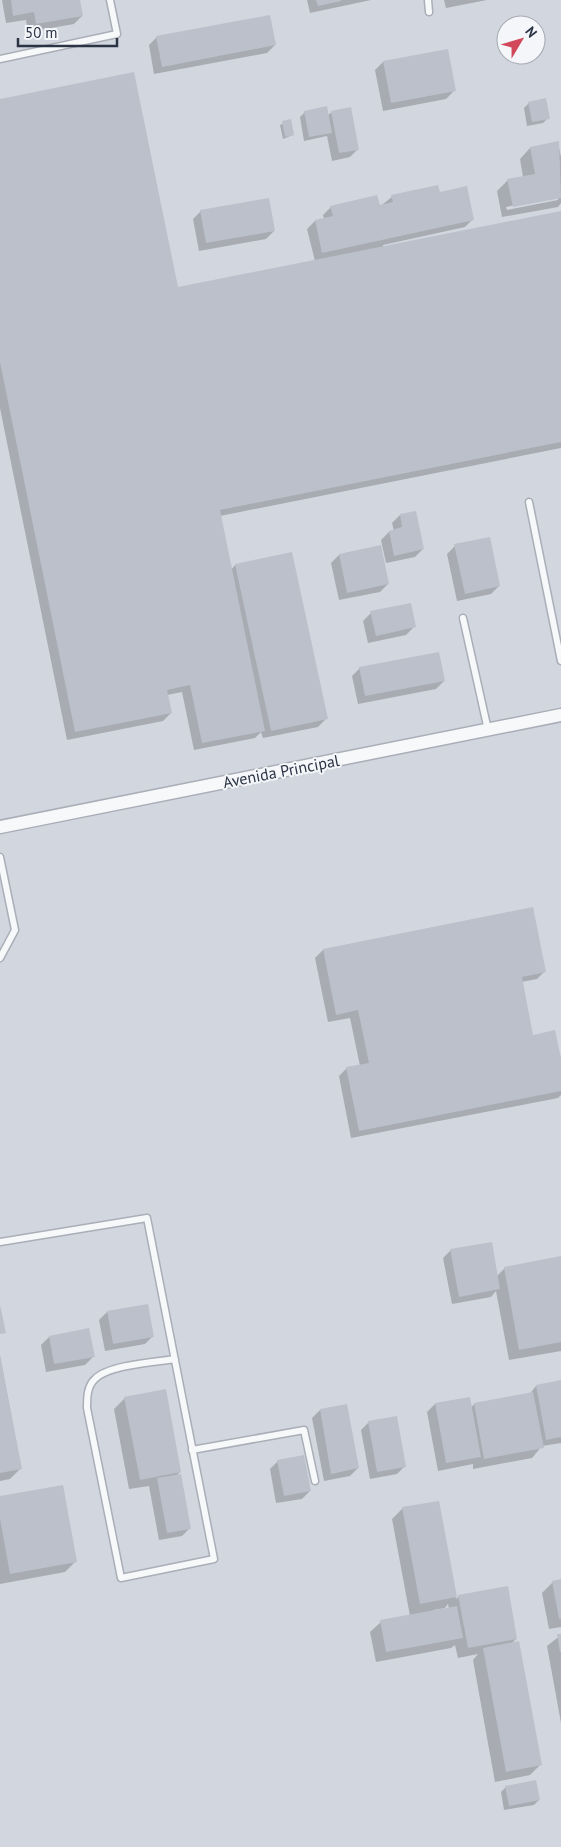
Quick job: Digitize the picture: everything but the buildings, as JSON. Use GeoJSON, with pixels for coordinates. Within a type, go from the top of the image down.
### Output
{"type":"FeatureCollection","features":[{"type":"Feature","properties":{"kind":"street","name":"Avenida Principal"},"geometry":{"type":"LineString","coordinates":[[0,827],[561,715]]}},
{"type":"Feature","properties":{"kind":"lane"},"geometry":{"type":"LineString","coordinates":[[0,59],[117,34],[110,0]]}},
{"type":"Feature","properties":{"kind":"lane"},"geometry":{"type":"LineString","coordinates":[[428,0],[429,12]]}},
{"type":"Feature","properties":{"kind":"lane"},"geometry":{"type":"LineString","coordinates":[[529,502],[561,661]]}},
{"type":"Feature","properties":{"kind":"lane"},"geometry":{"type":"LineString","coordinates":[[463,618],[488,730]]}},
{"type":"Feature","properties":{"kind":"lane"},"geometry":{"type":"LineString","coordinates":[[0,857],[15,930],[0,958]]}},
{"type":"Feature","properties":{"kind":"lane"},"geometry":{"type":"LineString","coordinates":[[0,1242],[147,1218],[175,1359],[192,1450],[214,1559],[121,1578],[86,1408],[87,1395],[93,1380],[104,1371],[175,1359]]}},
{"type":"Feature","properties":{"kind":"lane"},"geometry":{"type":"LineString","coordinates":[[192,1450],[304,1430],[315,1481]]}},
{"type":"Feature","properties":{"kind":"shaded area"},"geometry":{"type":"Polygon","coordinates":[[[0,0],[561,0],[561,1847],[0,1847],[0,0]]]}}]}
